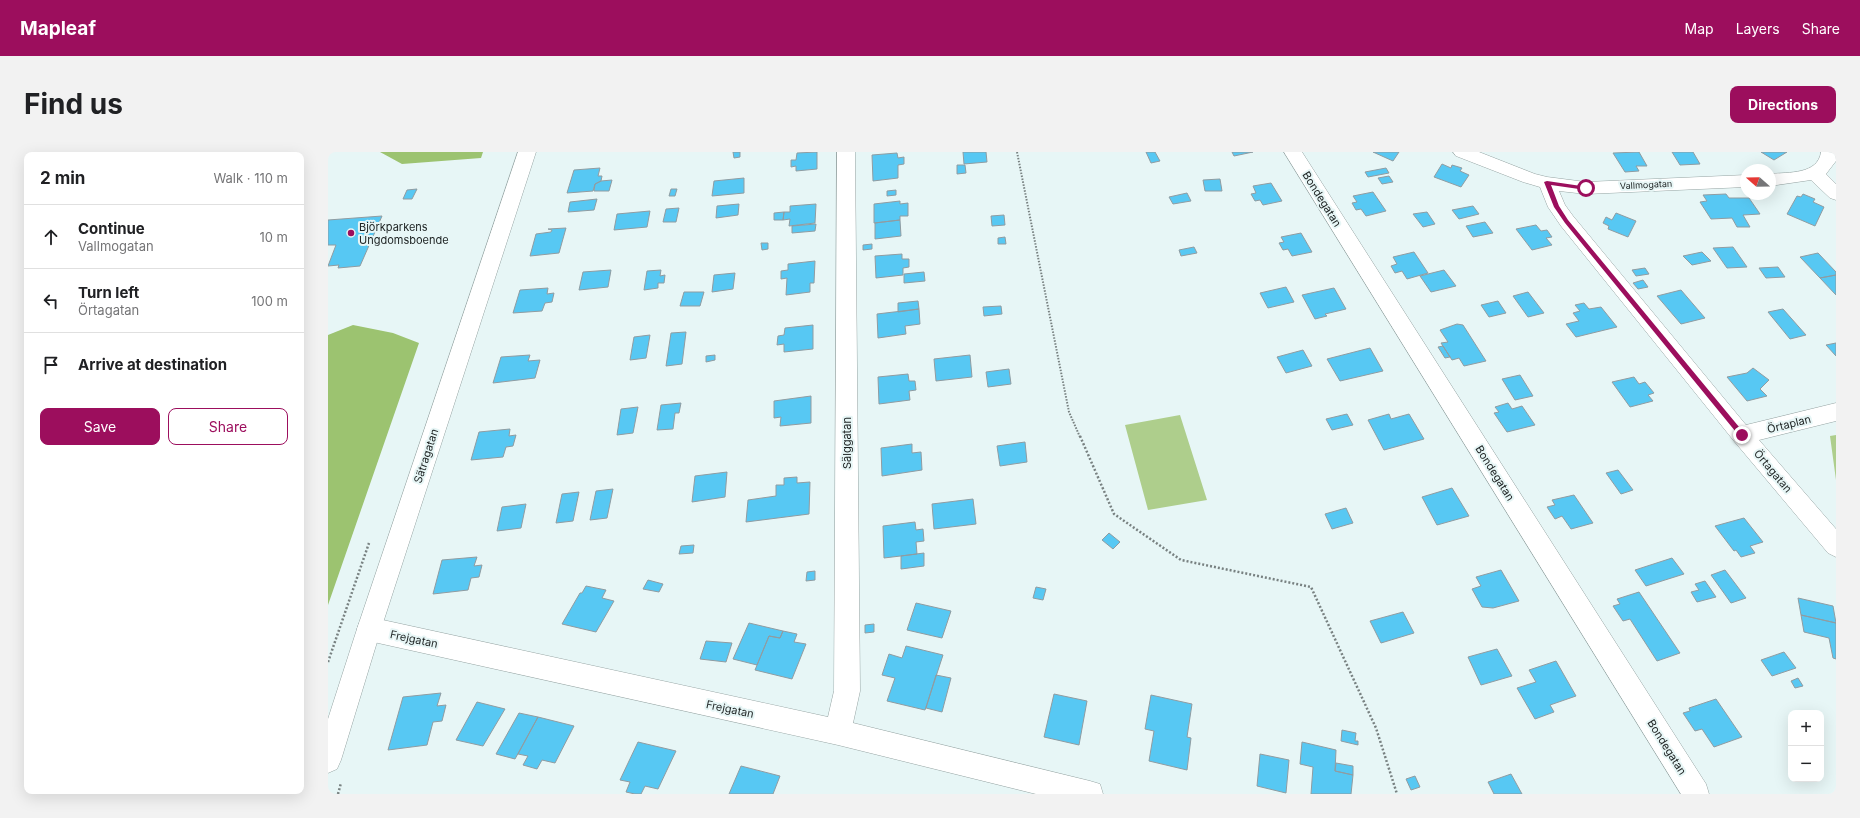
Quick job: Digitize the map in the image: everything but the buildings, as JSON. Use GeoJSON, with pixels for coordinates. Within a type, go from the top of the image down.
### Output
{"type":"FeatureCollection","features":[{"type":"Feature","properties":{"kind":"street","name":"Sätragatan"},"geometry":{"type":"LineString","coordinates":[[328,760],[369,629],[527,152]]}},
{"type":"Feature","properties":{"kind":"street","name":"Sälggatan"},"geometry":{"type":"LineString","coordinates":[[838,732],[847,691],[846,152]]}},
{"type":"Feature","properties":{"kind":"street","name":"Bondegatan"},"geometry":{"type":"LineString","coordinates":[[1293,152],[1696,794]]}},
{"type":"Feature","properties":{"kind":"street"},"geometry":{"type":"LineString","coordinates":[[1462,152],[1529,178],[1547,182]]}},
{"type":"Feature","properties":{"kind":"street"},"geometry":{"type":"LineString","coordinates":[[1776,179],[1815,174],[1827,163],[1830,152]]}},
{"type":"Feature","properties":{"kind":"street"},"geometry":{"type":"LineString","coordinates":[[1815,174],[1836,194]]}},
{"type":"Feature","properties":{"kind":"street","name":"Vallmogatan"},"geometry":{"type":"LineString","coordinates":[[1547,182],[1586,188],[1740,181]]}},
{"type":"Feature","properties":{"kind":"street","name":"Örtagatan"},"geometry":{"type":"LineString","coordinates":[[1547,182],[1557,207],[1566,221],[1742,435],[1836,546]]}},
{"type":"Feature","properties":{"kind":"street","name":"Örtaplan"},"geometry":{"type":"LineString","coordinates":[[1742,435],[1836,412]]}},
{"type":"Feature","properties":{"kind":"street","name":"Frejgatan"},"geometry":{"type":"LineString","coordinates":[[369,629],[838,732],[1090,794]]}},
{"type":"Feature","properties":{"kind":"path"},"geometry":{"type":"LineString","coordinates":[[1018,152],[1069,412],[1114,514],[1181,560],[1311,588],[1376,728],[1397,794]]}},
{"type":"Feature","properties":{"kind":"green space"},"geometry":{"type":"Polygon","coordinates":[[[380,152],[483,152],[481,158],[402,164],[380,152]]]}},
{"type":"Feature","properties":{"kind":"green space"},"geometry":{"type":"Polygon","coordinates":[[[353,325],[393,333],[419,343],[328,605],[328,335],[353,325]]]}},
{"type":"Feature","properties":{"kind":"green space"},"geometry":{"type":"Polygon","coordinates":[[[1180,415],[1207,500],[1148,510],[1125,425],[1180,415]]]}},
{"type":"Feature","properties":{"kind":"green space"},"geometry":{"type":"Polygon","coordinates":[[[1836,435],[1836,480],[1830,436],[1836,435]]]}},
{"type":"Feature","properties":{"kind":"place","name":"Björkparkens Ungdomsboende"},"geometry":{"type":"Point","coordinates":[351,233]}},
{"type":"Feature","properties":{"kind":"route"},"geometry":{"type":"LineString","coordinates":[[1586,188],[1571,187],[1547,182],[1551,195],[1566,221],[1742,435]]}}]}
